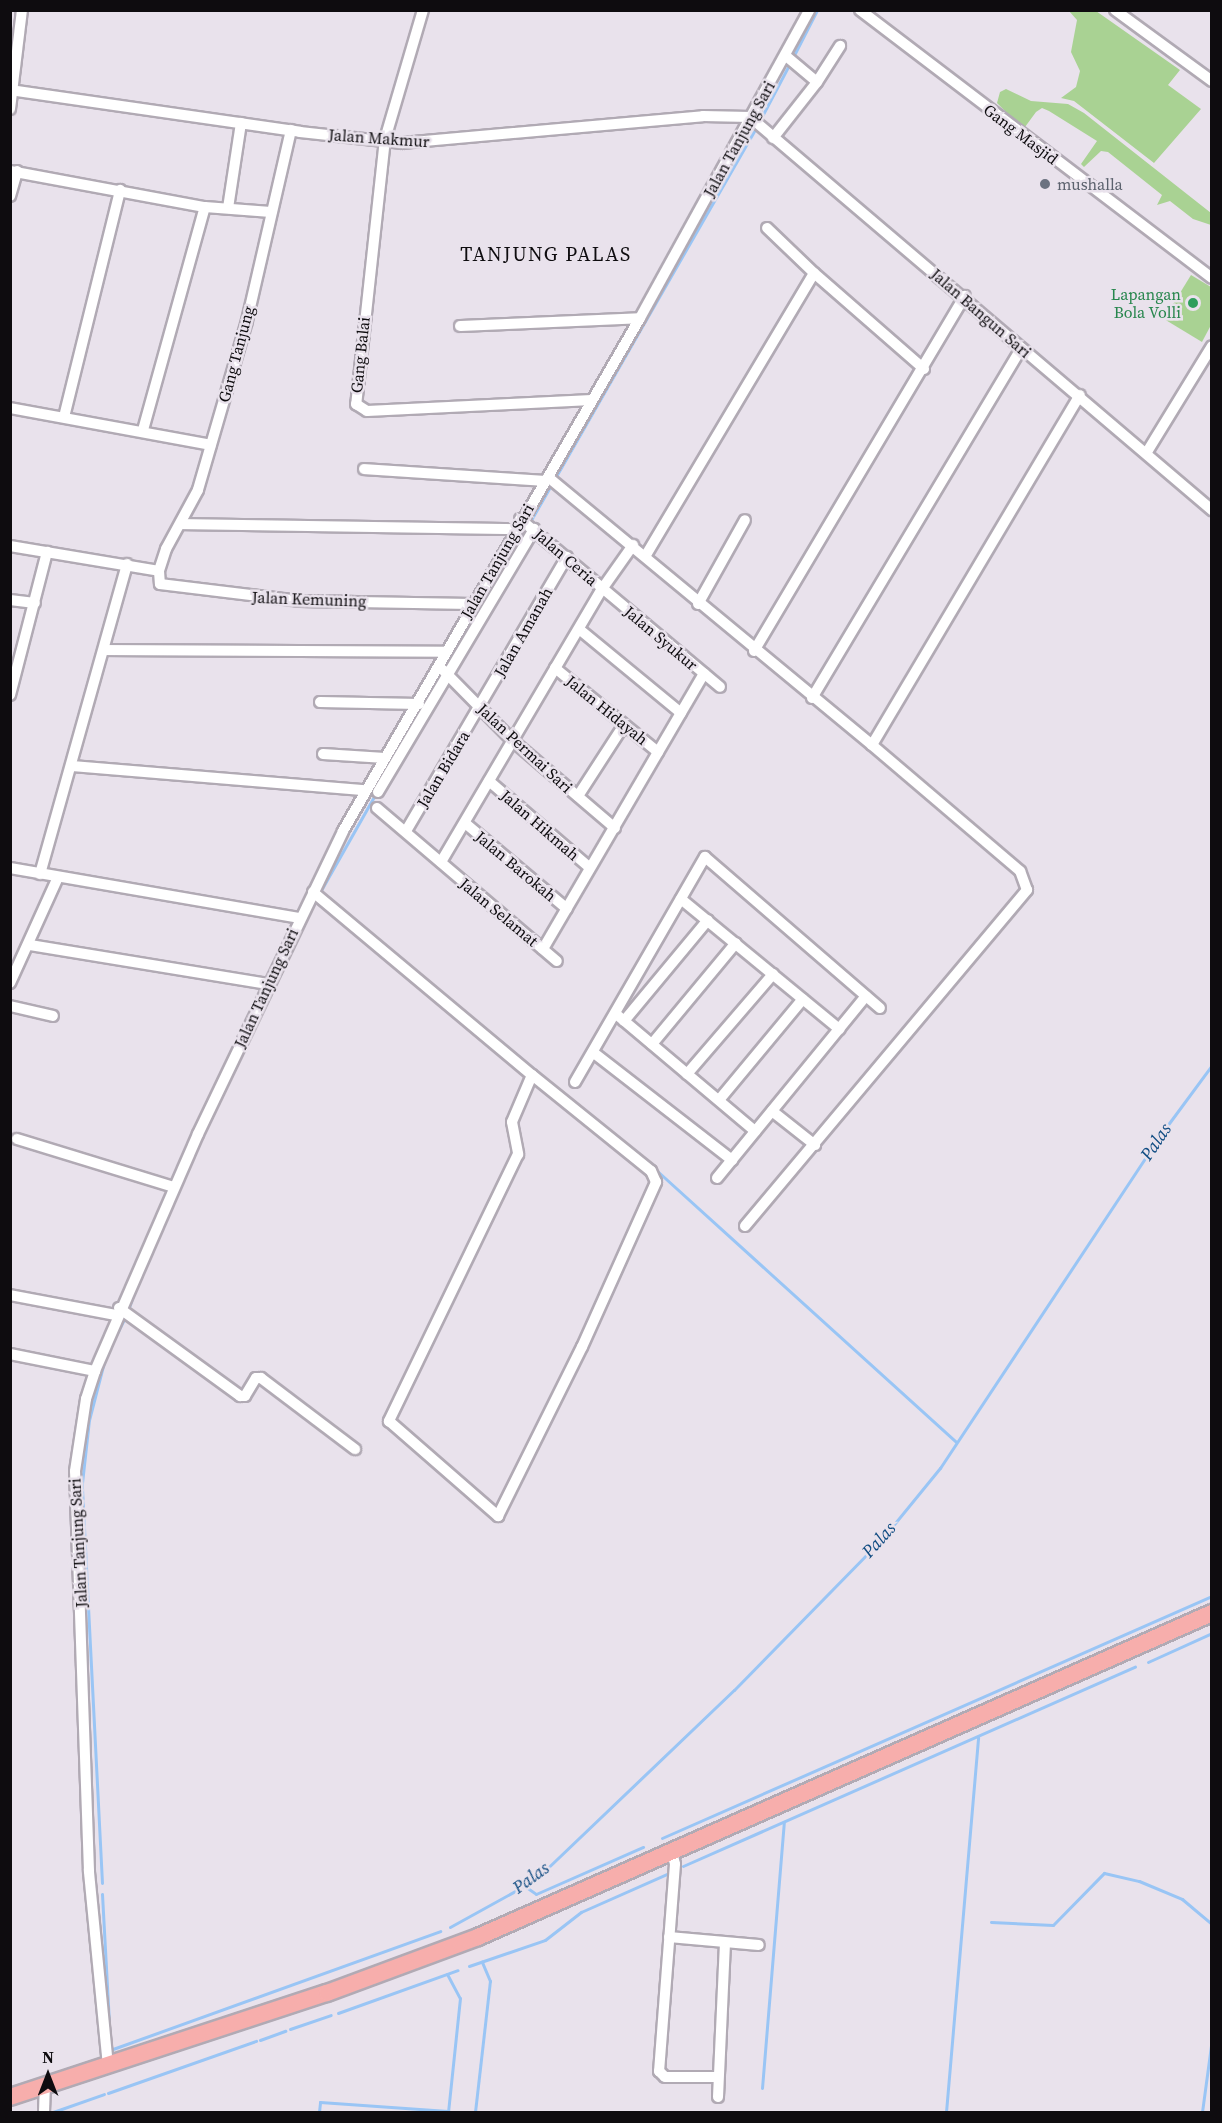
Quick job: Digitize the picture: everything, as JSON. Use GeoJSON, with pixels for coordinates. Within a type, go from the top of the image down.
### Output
{"type":"FeatureCollection","features":[{"type":"Feature","properties":{"kind":"main road"},"geometry":{"type":"LineString","coordinates":[[10,2097],[108,2066],[478,1937],[1212,1612]]}},
{"type":"Feature","properties":{"kind":"street"},"geometry":{"type":"LineString","coordinates":[[10,109],[22,10]]}},
{"type":"Feature","properties":{"kind":"street"},"geometry":{"type":"LineString","coordinates":[[385,139],[423,10]]}},
{"type":"Feature","properties":{"kind":"street","name":"Jalan Tanjung Sari"},"geometry":{"type":"LineString","coordinates":[[108,2066],[89,1871],[75,1471],[86,1399],[94,1371],[174,1186],[268,984],[299,918],[316,894],[366,790],[387,764],[419,704],[443,670],[444,652],[471,604],[525,525],[546,479],[756,121],[790,59],[809,10]]}},
{"type":"Feature","properties":{"kind":"street","name":"Gang Masjid"},"geometry":{"type":"LineString","coordinates":[[860,10],[1212,278]]}},
{"type":"Feature","properties":{"kind":"street"},"geometry":{"type":"LineString","coordinates":[[1115,10],[1212,81]]}},
{"type":"Feature","properties":{"kind":"street"},"geometry":{"type":"LineString","coordinates":[[772,138],[817,82],[840,46]]}},
{"type":"Feature","properties":{"kind":"street"},"geometry":{"type":"LineString","coordinates":[[790,59],[817,82]]}},
{"type":"Feature","properties":{"kind":"street","name":"Jalan Makmur"},"geometry":{"type":"LineString","coordinates":[[12,90],[291,130],[420,143],[703,116],[756,121]]}},
{"type":"Feature","properties":{"kind":"street","name":"Jalan Bangun Sari"},"geometry":{"type":"LineString","coordinates":[[756,121],[772,138],[965,296],[1021,349],[1080,395],[1212,510]]}},
{"type":"Feature","properties":{"kind":"street"},"geometry":{"type":"LineString","coordinates":[[228,208],[241,123]]}},
{"type":"Feature","properties":{"kind":"street","name":"Gang Tanjung"},"geometry":{"type":"LineString","coordinates":[[159,571],[198,490],[247,321],[291,130]]}},
{"type":"Feature","properties":{"kind":"street","name":"Gang Balai"},"geometry":{"type":"LineString","coordinates":[[385,139],[363,320],[358,407],[367,411],[592,400]]}},
{"type":"Feature","properties":{"kind":"street"},"geometry":{"type":"LineString","coordinates":[[10,196],[13,170],[205,207],[271,212]]}},
{"type":"Feature","properties":{"kind":"street"},"geometry":{"type":"LineString","coordinates":[[64,417],[120,190]]}},
{"type":"Feature","properties":{"kind":"street"},"geometry":{"type":"LineString","coordinates":[[143,430],[205,207]]}},
{"type":"Feature","properties":{"kind":"street"},"geometry":{"type":"LineString","coordinates":[[767,228],[814,273],[924,369]]}},
{"type":"Feature","properties":{"kind":"street"},"geometry":{"type":"LineString","coordinates":[[646,555],[814,273]]}},
{"type":"Feature","properties":{"kind":"street"},"geometry":{"type":"LineString","coordinates":[[754,651],[924,369],[965,296]]}},
{"type":"Feature","properties":{"kind":"street"},"geometry":{"type":"LineString","coordinates":[[460,326],[640,318]]}},
{"type":"Feature","properties":{"kind":"street"},"geometry":{"type":"LineString","coordinates":[[1147,452],[1211,348]]}},
{"type":"Feature","properties":{"kind":"street"},"geometry":{"type":"LineString","coordinates":[[812,698],[1021,349]]}},
{"type":"Feature","properties":{"kind":"street"},"geometry":{"type":"LineString","coordinates":[[872,745],[1080,395]]}},
{"type":"Feature","properties":{"kind":"street"},"geometry":{"type":"LineString","coordinates":[[10,408],[143,430],[211,445]]}},
{"type":"Feature","properties":{"kind":"street"},"geometry":{"type":"LineString","coordinates":[[364,469],[546,479],[646,555],[698,604],[872,745],[1020,871],[1027,890],[745,1227]]}},
{"type":"Feature","properties":{"kind":"street"},"geometry":{"type":"LineString","coordinates":[[698,604],[745,520]]}},
{"type":"Feature","properties":{"kind":"street"},"geometry":{"type":"LineString","coordinates":[[182,524],[525,525],[387,764],[378,792]]}},
{"type":"Feature","properties":{"kind":"street","name":"Jalan Ceria"},"geometry":{"type":"LineString","coordinates":[[525,525],[567,557],[602,589]]}},
{"type":"Feature","properties":{"kind":"street"},"geometry":{"type":"LineString","coordinates":[[441,862],[602,589],[633,545]]}},
{"type":"Feature","properties":{"kind":"street"},"geometry":{"type":"LineString","coordinates":[[10,546],[159,571]]}},
{"type":"Feature","properties":{"kind":"street"},"geometry":{"type":"LineString","coordinates":[[10,695],[47,552]]}},
{"type":"Feature","properties":{"kind":"street","name":"Jalan Amanah"},"geometry":{"type":"LineString","coordinates":[[480,708],[567,557]]}},
{"type":"Feature","properties":{"kind":"street"},"geometry":{"type":"LineString","coordinates":[[40,874],[127,564]]}},
{"type":"Feature","properties":{"kind":"street","name":"Jalan Kemuning"},"geometry":{"type":"LineString","coordinates":[[159,571],[160,584],[233,596],[300,601],[471,604]]}},
{"type":"Feature","properties":{"kind":"street","name":"Jalan Syukur"},"geometry":{"type":"LineString","coordinates":[[602,589],[720,687]]}},
{"type":"Feature","properties":{"kind":"street"},"geometry":{"type":"LineString","coordinates":[[10,600],[35,603]]}},
{"type":"Feature","properties":{"kind":"street"},"geometry":{"type":"LineString","coordinates":[[579,629],[681,713]]}},
{"type":"Feature","properties":{"kind":"street"},"geometry":{"type":"LineString","coordinates":[[104,650],[444,652]]}},
{"type":"Feature","properties":{"kind":"street","name":"Jalan Hidayah"},"geometry":{"type":"LineString","coordinates":[[555,668],[658,752]]}},
{"type":"Feature","properties":{"kind":"street","name":"Jalan Permai Sari"},"geometry":{"type":"LineString","coordinates":[[443,670],[513,741],[615,828]]}},
{"type":"Feature","properties":{"kind":"street"},"geometry":{"type":"LineString","coordinates":[[543,949],[704,674]]}},
{"type":"Feature","properties":{"kind":"street"},"geometry":{"type":"LineString","coordinates":[[320,702],[419,704]]}},
{"type":"Feature","properties":{"kind":"street","name":"Jalan Bidara"},"geometry":{"type":"LineString","coordinates":[[406,831],[480,708]]}},
{"type":"Feature","properties":{"kind":"street"},"geometry":{"type":"LineString","coordinates":[[578,796],[624,725]]}},
{"type":"Feature","properties":{"kind":"street"},"geometry":{"type":"LineString","coordinates":[[323,754],[387,764]]}},
{"type":"Feature","properties":{"kind":"street"},"geometry":{"type":"LineString","coordinates":[[71,766],[366,790]]}},
{"type":"Feature","properties":{"kind":"street","name":"Jalan Hikmah"},"geometry":{"type":"LineString","coordinates":[[489,781],[590,868]]}},
{"type":"Feature","properties":{"kind":"street","name":"Jalan Selamat"},"geometry":{"type":"LineString","coordinates":[[377,808],[557,961]]}},
{"type":"Feature","properties":{"kind":"street","name":"Jalan Barokah"},"geometry":{"type":"LineString","coordinates":[[465,823],[567,909]]}},
{"type":"Feature","properties":{"kind":"street"},"geometry":{"type":"LineString","coordinates":[[620,1018],[705,857],[880,1008]]}},
{"type":"Feature","properties":{"kind":"street"},"geometry":{"type":"LineString","coordinates":[[10,868],[299,918]]}},
{"type":"Feature","properties":{"kind":"street"},"geometry":{"type":"LineString","coordinates":[[12,976],[30,945],[58,877]]}},
{"type":"Feature","properties":{"kind":"street"},"geometry":{"type":"LineString","coordinates":[[316,894],[651,1172],[656,1182],[577,1358],[498,1516],[389,1421],[518,1154],[512,1122],[532,1075]]}},
{"type":"Feature","properties":{"kind":"street"},"geometry":{"type":"LineString","coordinates":[[681,899],[839,1029]]}},
{"type":"Feature","properties":{"kind":"street"},"geometry":{"type":"LineString","coordinates":[[575,1082],[620,1018],[708,920]]}},
{"type":"Feature","properties":{"kind":"street"},"geometry":{"type":"LineString","coordinates":[[652,1044],[736,943]]}},
{"type":"Feature","properties":{"kind":"street"},"geometry":{"type":"LineString","coordinates":[[30,945],[268,984]]}},
{"type":"Feature","properties":{"kind":"street"},"geometry":{"type":"LineString","coordinates":[[687,1074],[772,974]]}},
{"type":"Feature","properties":{"kind":"street"},"geometry":{"type":"LineString","coordinates":[[717,1178],[866,996]]}},
{"type":"Feature","properties":{"kind":"street"},"geometry":{"type":"LineString","coordinates":[[719,1100],[803,999]]}},
{"type":"Feature","properties":{"kind":"street"},"geometry":{"type":"LineString","coordinates":[[10,1006],[53,1016]]}},
{"type":"Feature","properties":{"kind":"street"},"geometry":{"type":"LineString","coordinates":[[620,1018],[755,1131]]}},
{"type":"Feature","properties":{"kind":"street"},"geometry":{"type":"LineString","coordinates":[[594,1053],[732,1160]]}},
{"type":"Feature","properties":{"kind":"street"},"geometry":{"type":"LineString","coordinates":[[772,1111],[815,1145]]}},
{"type":"Feature","properties":{"kind":"street"},"geometry":{"type":"LineString","coordinates":[[17,1139],[174,1186]]}},
{"type":"Feature","properties":{"kind":"street"},"geometry":{"type":"LineString","coordinates":[[10,1295],[118,1312],[240,1396],[245,1396],[256,1378],[261,1378],[355,1449]]}},
{"type":"Feature","properties":{"kind":"street"},"geometry":{"type":"LineString","coordinates":[[10,1354],[94,1371]]}},
{"type":"Feature","properties":{"kind":"street"},"geometry":{"type":"LineString","coordinates":[[672,1852],[675,1864],[659,2071],[665,2077],[718,2077]]}},
{"type":"Feature","properties":{"kind":"street"},"geometry":{"type":"LineString","coordinates":[[669,1936],[725,1944],[759,1945]]}},
{"type":"Feature","properties":{"kind":"street"},"geometry":{"type":"LineString","coordinates":[[718,2097],[725,1944]]}},
{"type":"Feature","properties":{"kind":"street"},"geometry":{"type":"LineString","coordinates":[[44,2112],[45,2086]]}},
{"type":"Feature","properties":{"kind":"green space"},"geometry":{"type":"Polygon","coordinates":[[[1069,11],[1096,11],[1180,70],[1168,85],[1201,109],[1154,163],[1074,101],[1061,98],[1076,87],[1080,71],[1071,52],[1077,20],[1069,11]]]}},
{"type":"Feature","properties":{"kind":"green space"},"geometry":{"type":"Polygon","coordinates":[[[1006,89],[1031,101],[1068,104],[1084,113],[1211,213],[1211,225],[1193,219],[1170,201],[1157,205],[1162,195],[1108,152],[1101,151],[1084,167],[1081,164],[1097,141],[1049,111],[1042,108],[1036,112],[1025,127],[1016,122],[997,103],[1000,92],[1006,89]]]}},
{"type":"Feature","properties":{"kind":"green space","name":"Lapangan Bola Volli"},"geometry":{"type":"Polygon","coordinates":[[[1191,275],[1211,287],[1211,325],[1202,342],[1164,319],[1191,275]]]}},
{"type":"Feature","properties":{"kind":"waterway"},"geometry":{"type":"LineString","coordinates":[[793,57],[817,10]]}},
{"type":"Feature","properties":{"kind":"waterway"},"geometry":{"type":"LineString","coordinates":[[760,120],[790,63]]}},
{"type":"Feature","properties":{"kind":"waterway"},"geometry":{"type":"LineString","coordinates":[[469,628],[757,126]]}},
{"type":"Feature","properties":{"kind":"waterway"},"geometry":{"type":"LineString","coordinates":[[320,892],[376,793]]}},
{"type":"Feature","properties":{"kind":"waterway"},"geometry":{"type":"LineString","coordinates":[[424,978],[604,1127]]}},
{"type":"Feature","properties":{"kind":"waterway","name":"Palas"},"geometry":{"type":"LineString","coordinates":[[450,1927],[535,1880],[734,1690],[882,1539],[940,1468],[1164,1130],[1212,1065]]}},
{"type":"Feature","properties":{"kind":"waterway"},"geometry":{"type":"LineString","coordinates":[[655,1169],[956,1442]]}},
{"type":"Feature","properties":{"kind":"waterway"},"geometry":{"type":"LineString","coordinates":[[128,1310],[135,1290]]}},
{"type":"Feature","properties":{"kind":"waterway"},"geometry":{"type":"LineString","coordinates":[[114,1339],[124,1319]]}},
{"type":"Feature","properties":{"kind":"waterway"},"geometry":{"type":"LineString","coordinates":[[102,1883],[82,1483],[89,1420],[104,1362]]}},
{"type":"Feature","properties":{"kind":"waterway"},"geometry":{"type":"LineString","coordinates":[[662,1838],[1212,1596]]}},
{"type":"Feature","properties":{"kind":"waterway"},"geometry":{"type":"LineString","coordinates":[[1148,1662],[1212,1633]]}},
{"type":"Feature","properties":{"kind":"waterway"},"geometry":{"type":"LineString","coordinates":[[683,1866],[1135,1667]]}},
{"type":"Feature","properties":{"kind":"waterway"},"geometry":{"type":"LineString","coordinates":[[946,2112],[978,1737]]}},
{"type":"Feature","properties":{"kind":"waterway"},"geometry":{"type":"LineString","coordinates":[[762,2088],[784,1823]]}},
{"type":"Feature","properties":{"kind":"waterway"},"geometry":{"type":"LineString","coordinates":[[526,1887],[536,1894],[643,1847]]}},
{"type":"Feature","properties":{"kind":"waterway"},"geometry":{"type":"LineString","coordinates":[[469,1966],[545,1940],[581,1912],[669,1873]]}},
{"type":"Feature","properties":{"kind":"waterway"},"geometry":{"type":"LineString","coordinates":[[991,1922],[1053,1925],[1104,1873],[1139,1881],[1182,1899],[1212,1924]]}},
{"type":"Feature","properties":{"kind":"waterway"},"geometry":{"type":"LineString","coordinates":[[102,1894],[109,2022]]}},
{"type":"Feature","properties":{"kind":"waterway"},"geometry":{"type":"LineString","coordinates":[[110,2050],[440,1931]]}},
{"type":"Feature","properties":{"kind":"waterway"},"geometry":{"type":"LineString","coordinates":[[475,2112],[490,1981],[482,1962]]}},
{"type":"Feature","properties":{"kind":"waterway"},"geometry":{"type":"LineString","coordinates":[[338,2013],[458,1970]]}},
{"type":"Feature","properties":{"kind":"waterway"},"geometry":{"type":"LineString","coordinates":[[447,1974],[460,1998],[448,2112]]}},
{"type":"Feature","properties":{"kind":"waterway"},"geometry":{"type":"LineString","coordinates":[[290,2029],[331,2015]]}},
{"type":"Feature","properties":{"kind":"waterway"},"geometry":{"type":"LineString","coordinates":[[260,2040],[285,2031]]}},
{"type":"Feature","properties":{"kind":"waterway"},"geometry":{"type":"LineString","coordinates":[[1202,2112],[1212,2038]]}},
{"type":"Feature","properties":{"kind":"waterway"},"geometry":{"type":"LineString","coordinates":[[108,2093],[256,2041]]}},
{"type":"Feature","properties":{"kind":"waterway"},"geometry":{"type":"LineString","coordinates":[[53,2112],[104,2094]]}},
{"type":"Feature","properties":{"kind":"waterway"},"geometry":{"type":"LineString","coordinates":[[319,2112],[320,2102],[448,2111]]}},
{"type":"Feature","properties":{"kind":"waterway"},"geometry":{"type":"LineString","coordinates":[[563,2112],[574,2112]]}},
{"type":"Feature","properties":{"kind":"place","name":"mushalla"},"geometry":{"type":"Point","coordinates":[1045,184]}},
{"type":"Feature","properties":{"kind":"place","name":"Lapangan Bola Volli"},"geometry":{"type":"Point","coordinates":[1193,303]}},
{"type":"Feature","properties":{"kind":"district","name":"TANJUNG PALAS"},"geometry":{"type":"Point","coordinates":[546,254]}}]}
